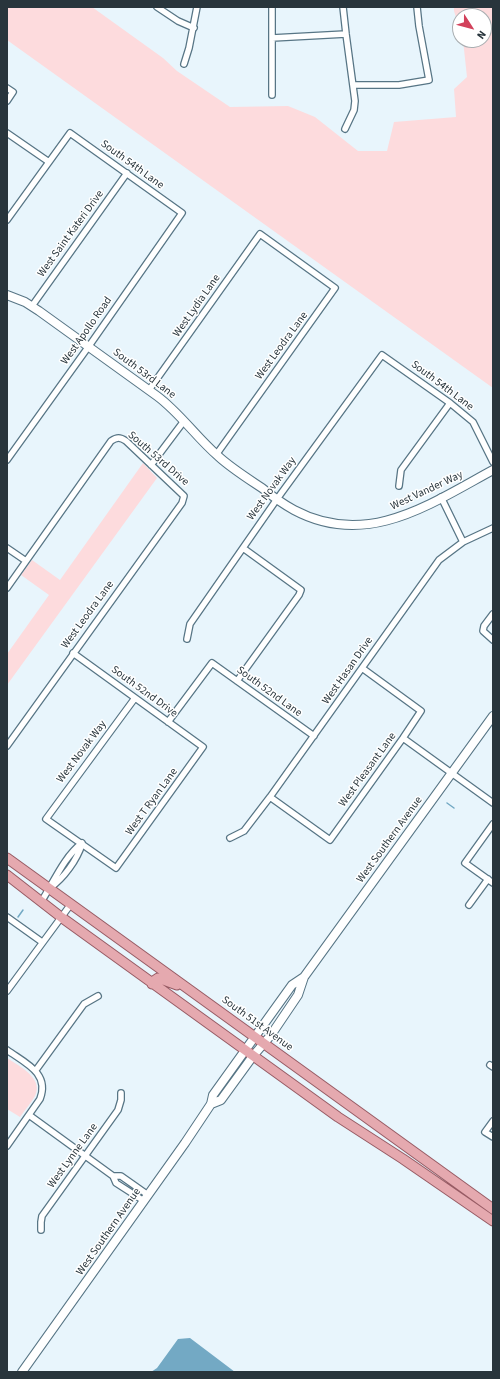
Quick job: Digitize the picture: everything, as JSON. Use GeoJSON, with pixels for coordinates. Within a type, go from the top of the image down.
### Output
{"type":"FeatureCollection","features":[{"type":"Feature","properties":{"kind":"main road","name":"South 53rd Lane"},"geometry":{"type":"LineString","coordinates":[[7,295],[32,306],[149,390],[170,406],[216,455],[277,499]]}},
{"type":"Feature","properties":{"kind":"main road","name":"West Vander Way"},"geometry":{"type":"LineString","coordinates":[[277,499],[295,511],[313,518],[339,524],[358,526],[375,524],[401,517],[493,470]]}},
{"type":"Feature","properties":{"kind":"main road","name":"West Southern Avenue"},"geometry":{"type":"LineString","coordinates":[[249,1053],[263,1044],[271,1035],[298,996],[304,977],[493,716]]}},
{"type":"Feature","properties":{"kind":"main road","name":"South 51st Avenue"},"geometry":{"type":"LineString","coordinates":[[7,858],[254,1038],[493,1209]]}},
{"type":"Feature","properties":{"kind":"main road"},"geometry":{"type":"LineString","coordinates":[[7,875],[152,984],[338,1117],[403,1159],[493,1221]]}},
{"type":"Feature","properties":{"kind":"main road","name":"West Southern Avenue"},"geometry":{"type":"LineString","coordinates":[[22,1372],[211,1104],[221,1100],[249,1053],[254,1038],[292,985],[304,977]]}},
{"type":"Feature","properties":{"kind":"main road"},"geometry":{"type":"LineString","coordinates":[[152,984],[158,978],[186,988]]}},
{"type":"Feature","properties":{"kind":"main road"},"geometry":{"type":"LineString","coordinates":[[403,1159],[410,1149]]}},
{"type":"Feature","properties":{"kind":"street"},"geometry":{"type":"LineString","coordinates":[[157,7],[178,21],[194,28]]}},
{"type":"Feature","properties":{"kind":"street"},"geometry":{"type":"LineString","coordinates":[[184,64],[194,28],[197,7]]}},
{"type":"Feature","properties":{"kind":"street"},"geometry":{"type":"LineString","coordinates":[[272,7],[272,95]]}},
{"type":"Feature","properties":{"kind":"street"},"geometry":{"type":"LineString","coordinates":[[343,7],[355,101],[354,110],[345,129]]}},
{"type":"Feature","properties":{"kind":"street"},"geometry":{"type":"LineString","coordinates":[[354,85],[399,85],[429,80],[420,33],[417,7]]}},
{"type":"Feature","properties":{"kind":"street"},"geometry":{"type":"LineString","coordinates":[[272,38],[346,34]]}},
{"type":"Feature","properties":{"kind":"street"},"geometry":{"type":"LineString","coordinates":[[7,88],[13,92],[7,101]]}},
{"type":"Feature","properties":{"kind":"street"},"geometry":{"type":"LineString","coordinates":[[7,133],[49,162],[7,220]]}},
{"type":"Feature","properties":{"kind":"street","name":"South 54th Lane"},"geometry":{"type":"LineString","coordinates":[[49,162],[70,133],[182,213]]}},
{"type":"Feature","properties":{"kind":"street","name":"West Saint Kateri Drive"},"geometry":{"type":"LineString","coordinates":[[32,306],[127,173]]}},
{"type":"Feature","properties":{"kind":"street","name":"West Apollo Road"},"geometry":{"type":"LineString","coordinates":[[7,460],[182,213]]}},
{"type":"Feature","properties":{"kind":"street","name":"West Leodra Lane"},"geometry":{"type":"LineString","coordinates":[[216,455],[336,288],[260,234]]}},
{"type":"Feature","properties":{"kind":"street","name":"West Lydia Lane"},"geometry":{"type":"LineString","coordinates":[[149,390],[260,234]]}},
{"type":"Feature","properties":{"kind":"street","name":"South 54th Lane"},"geometry":{"type":"LineString","coordinates":[[382,355],[450,403],[473,422],[493,462]]}},
{"type":"Feature","properties":{"kind":"street","name":"West Novak Way"},"geometry":{"type":"LineString","coordinates":[[187,639],[190,624],[242,548],[382,355]]}},
{"type":"Feature","properties":{"kind":"street"},"geometry":{"type":"LineString","coordinates":[[399,486],[401,470],[450,403]]}},
{"type":"Feature","properties":{"kind":"street"},"geometry":{"type":"LineString","coordinates":[[151,465],[184,421]]}},
{"type":"Feature","properties":{"kind":"street","name":"South 53rd Drive"},"geometry":{"type":"LineString","coordinates":[[26,561],[111,441],[118,438],[126,441],[184,496]]}},
{"type":"Feature","properties":{"kind":"street","name":"West Leodra Lane"},"geometry":{"type":"LineString","coordinates":[[7,746],[182,503],[184,496]]}},
{"type":"Feature","properties":{"kind":"street"},"geometry":{"type":"LineString","coordinates":[[441,497],[463,542]]}},
{"type":"Feature","properties":{"kind":"street","name":"West Hasan Drive"},"geometry":{"type":"LineString","coordinates":[[230,838],[244,831],[270,797],[439,560],[463,542],[493,528]]}},
{"type":"Feature","properties":{"kind":"street"},"geometry":{"type":"LineString","coordinates":[[7,548],[26,561],[7,588]]}},
{"type":"Feature","properties":{"kind":"street"},"geometry":{"type":"LineString","coordinates":[[237,681],[299,595],[301,590],[242,548]]}},
{"type":"Feature","properties":{"kind":"street"},"geometry":{"type":"LineString","coordinates":[[493,614],[482,631],[493,640]]}},
{"type":"Feature","properties":{"kind":"street","name":"South 52nd Drive"},"geometry":{"type":"LineString","coordinates":[[73,653],[203,747]]}},
{"type":"Feature","properties":{"kind":"street","name":"South 52nd Lane"},"geometry":{"type":"LineString","coordinates":[[168,722],[212,663],[314,736]]}},
{"type":"Feature","properties":{"kind":"street","name":"West Pleasant Lane"},"geometry":{"type":"LineString","coordinates":[[270,797],[330,840],[403,738],[421,711],[362,668]]}},
{"type":"Feature","properties":{"kind":"street","name":"West Novak Way"},"geometry":{"type":"LineString","coordinates":[[82,844],[46,818],[135,698]]}},
{"type":"Feature","properties":{"kind":"street"},"geometry":{"type":"LineString","coordinates":[[403,738],[493,803]]}},
{"type":"Feature","properties":{"kind":"street","name":"West T Ryan Lane"},"geometry":{"type":"LineString","coordinates":[[82,844],[116,868],[203,747]]}},
{"type":"Feature","properties":{"kind":"street"},"geometry":{"type":"LineString","coordinates":[[469,905],[490,881],[465,863],[493,824]]}},
{"type":"Feature","properties":{"kind":"street"},"geometry":{"type":"LineString","coordinates":[[41,902],[50,888],[54,877],[74,849],[82,844]]}},
{"type":"Feature","properties":{"kind":"street"},"geometry":{"type":"LineString","coordinates":[[7,991],[71,904]]}},
{"type":"Feature","properties":{"kind":"street"},"geometry":{"type":"LineString","coordinates":[[7,917],[42,942]]}},
{"type":"Feature","properties":{"kind":"street"},"geometry":{"type":"LineString","coordinates":[[36,1070],[84,1004],[98,996]]}},
{"type":"Feature","properties":{"kind":"street"},"geometry":{"type":"LineString","coordinates":[[7,1050],[36,1070],[41,1079],[42,1095],[7,1146]]}},
{"type":"Feature","properties":{"kind":"street","name":"West Lynne Lane"},"geometry":{"type":"LineString","coordinates":[[41,1230],[40,1222],[42,1216],[118,1110],[121,1100],[121,1093]]}},
{"type":"Feature","properties":{"kind":"street"},"geometry":{"type":"LineString","coordinates":[[29,1115],[86,1155],[113,1176],[116,1182],[146,1198]]}},
{"type":"Feature","properties":{"kind":"street"},"geometry":{"type":"LineString","coordinates":[[493,1121],[486,1132],[493,1137]]}},
{"type":"Feature","properties":{"kind":"shaded area"},"geometry":{"type":"Polygon","coordinates":[[[7,7],[92,7],[163,58],[177,71],[230,107],[288,106],[315,117],[358,151],[387,151],[394,122],[456,117],[454,89],[467,77],[464,48],[492,48],[492,8],[454,7],[493,7],[493,388],[7,40],[7,7]]]}},
{"type":"Feature","properties":{"kind":"shaded area"},"geometry":{"type":"Polygon","coordinates":[[[143,463],[157,478],[7,685],[7,654],[49,595],[21,575],[32,560],[60,580],[143,463]]]}},
{"type":"Feature","properties":{"kind":"shaded area"},"geometry":{"type":"Polygon","coordinates":[[[7,1058],[29,1073],[36,1084],[37,1090],[35,1096],[20,1117],[7,1109],[7,1058]]]}},
{"type":"Feature","properties":{"kind":"water"},"geometry":{"type":"Polygon","coordinates":[[[190,1338],[235,1372],[151,1372],[157,1368],[178,1339],[190,1338]]]}},
{"type":"Feature","properties":{"kind":"waterway"},"geometry":{"type":"LineString","coordinates":[[447,803],[454,808]]}},
{"type":"Feature","properties":{"kind":"waterway"},"geometry":{"type":"LineString","coordinates":[[18,917],[23,910]]}}]}
